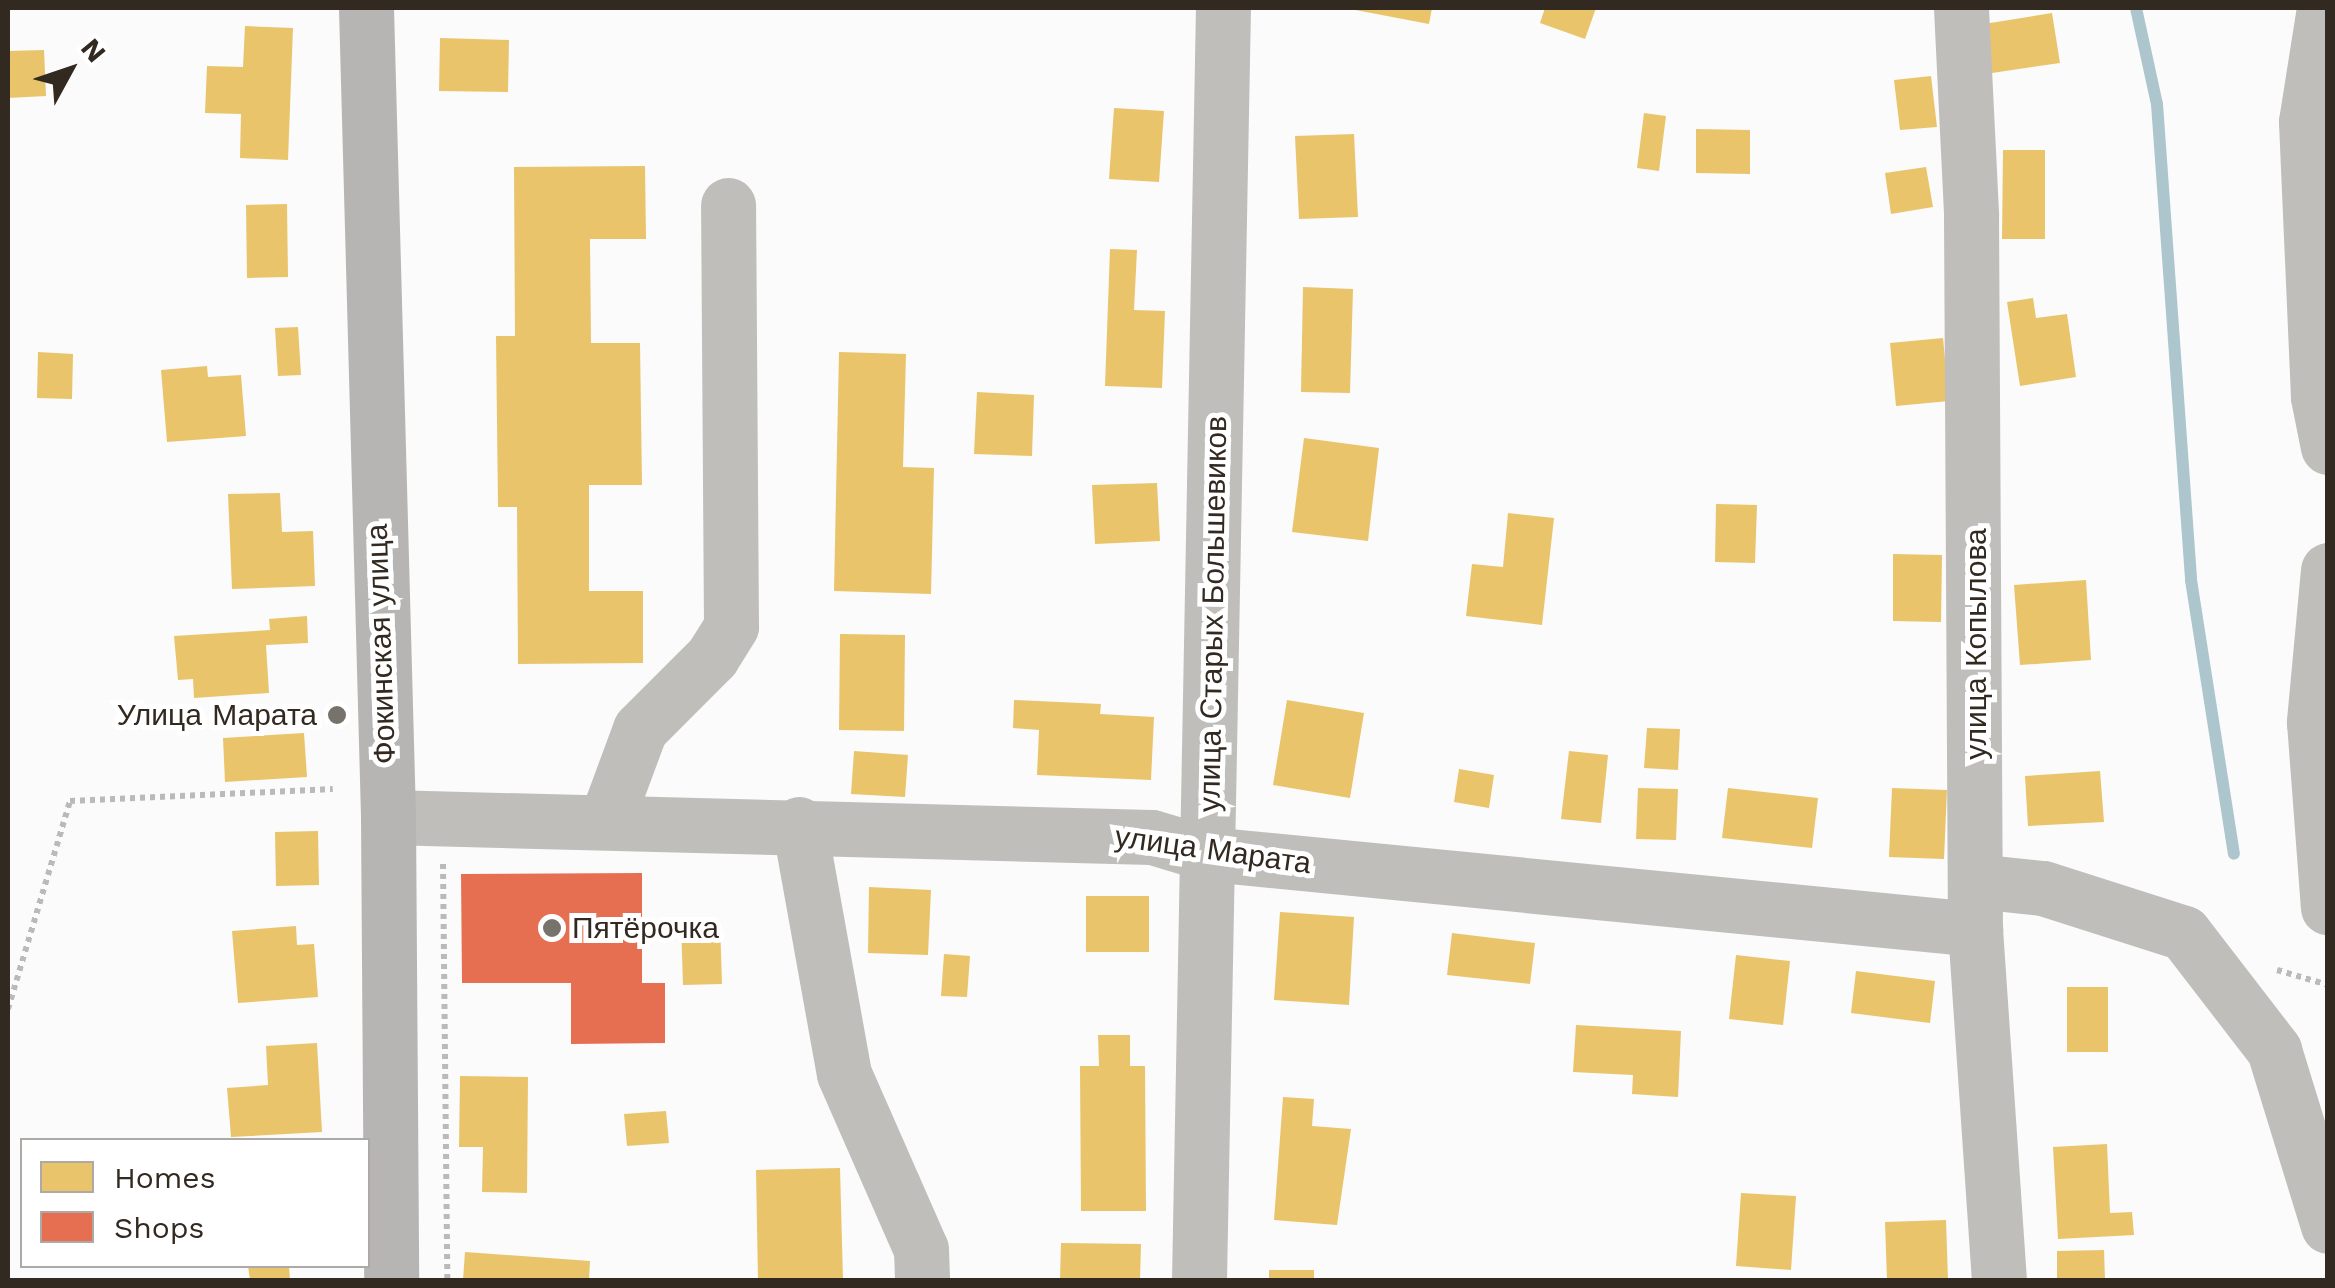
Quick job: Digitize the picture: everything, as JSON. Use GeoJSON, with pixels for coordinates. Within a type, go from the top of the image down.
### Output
{"type":"FeatureCollection","features":[{"type":"Feature","properties":{"kind":"main road","name":"Фокинская улица"},"geometry":{"type":"LineString","coordinates":[[366,8],[388,817],[391,1280]]}},
{"type":"Feature","properties":{"kind":"street","name":"улица Старых Большевиков"},"geometry":{"type":"LineString","coordinates":[[1199,1280],[1223,8]]}},
{"type":"Feature","properties":{"kind":"street","name":"улица Копылова"},"geometry":{"type":"LineString","coordinates":[[1961,8],[1971,216],[1975,905],[1999,1280]]}},
{"type":"Feature","properties":{"kind":"street"},"geometry":{"type":"LineString","coordinates":[[2324,8],[2306,122],[2318,396],[2328,447]]}},
{"type":"Feature","properties":{"kind":"street"},"geometry":{"type":"LineString","coordinates":[[606,821],[640,730],[712,656],[731,626],[728,205]]}},
{"type":"Feature","properties":{"kind":"street"},"geometry":{"type":"LineString","coordinates":[[2328,570],[2314,722],[2328,907]]}},
{"type":"Feature","properties":{"kind":"street","name":"улица Марата"},"geometry":{"type":"LineString","coordinates":[[388,817],[799,824],[1152,837],[1209,854],[1975,905],[2043,888],[2184,933],[2274,1050],[2328,1226]]}},
{"type":"Feature","properties":{"kind":"street"},"geometry":{"type":"LineString","coordinates":[[799,824],[844,1074],[921,1249],[922,1280]]}},
{"type":"Feature","properties":{"kind":"path"},"geometry":{"type":"LineString","coordinates":[[8,1009],[70,801],[333,789]]}},
{"type":"Feature","properties":{"kind":"path"},"geometry":{"type":"LineString","coordinates":[[443,818],[447,1280]]}},
{"type":"Feature","properties":{"kind":"path"},"geometry":{"type":"LineString","coordinates":[[2307,983],[2328,986]]}},
{"type":"Feature","properties":{"kind":"building: Homes"},"geometry":{"type":"Polygon","coordinates":[[[1345,8],[1432,8],[1429,24],[1345,8]]]}},
{"type":"Feature","properties":{"kind":"building: Homes"},"geometry":{"type":"Polygon","coordinates":[[[1545,8],[1596,8],[1585,39],[1540,23],[1545,8]]]}},
{"type":"Feature","properties":{"kind":"building: Homes"},"geometry":{"type":"Polygon","coordinates":[[[2052,13],[2060,63],[1992,73],[1984,24],[2052,13]]]}},
{"type":"Feature","properties":{"kind":"building: Homes"},"geometry":{"type":"Polygon","coordinates":[[[245,26],[293,28],[288,160],[240,158],[241,114],[205,113],[207,66],[243,67],[245,26]]]}},
{"type":"Feature","properties":{"kind":"building: Homes"},"geometry":{"type":"Polygon","coordinates":[[[440,38],[509,40],[508,92],[439,91],[440,38]]]}},
{"type":"Feature","properties":{"kind":"building: Homes"},"geometry":{"type":"Polygon","coordinates":[[[44,50],[46,96],[8,98],[8,51],[44,50]]]}},
{"type":"Feature","properties":{"kind":"building: Homes"},"geometry":{"type":"Polygon","coordinates":[[[1931,76],[1937,127],[1900,130],[1894,80],[1931,76]]]}},
{"type":"Feature","properties":{"kind":"building: Homes"},"geometry":{"type":"Polygon","coordinates":[[[1114,108],[1164,111],[1159,182],[1109,179],[1114,108]]]}},
{"type":"Feature","properties":{"kind":"building: Homes"},"geometry":{"type":"Polygon","coordinates":[[[1644,113],[1666,116],[1659,171],[1637,168],[1644,113]]]}},
{"type":"Feature","properties":{"kind":"building: Homes"},"geometry":{"type":"Polygon","coordinates":[[[1696,129],[1750,130],[1750,174],[1696,173],[1696,129]]]}},
{"type":"Feature","properties":{"kind":"building: Homes"},"geometry":{"type":"Polygon","coordinates":[[[1354,134],[1358,217],[1299,219],[1295,136],[1354,134]]]}},
{"type":"Feature","properties":{"kind":"building: Homes"},"geometry":{"type":"Polygon","coordinates":[[[2003,150],[2045,150],[2045,239],[2002,239],[2003,150]]]}},
{"type":"Feature","properties":{"kind":"building: Homes"},"geometry":{"type":"Polygon","coordinates":[[[645,166],[646,239],[590,239],[591,343],[640,343],[642,485],[589,485],[589,591],[643,591],[643,663],[518,664],[517,507],[498,507],[496,336],[515,336],[514,167],[645,166]]]}},
{"type":"Feature","properties":{"kind":"building: Homes"},"geometry":{"type":"Polygon","coordinates":[[[1926,167],[1933,207],[1891,214],[1885,173],[1926,167]]]}},
{"type":"Feature","properties":{"kind":"building: Homes"},"geometry":{"type":"Polygon","coordinates":[[[287,204],[288,277],[247,278],[246,205],[287,204]]]}},
{"type":"Feature","properties":{"kind":"building: Homes"},"geometry":{"type":"Polygon","coordinates":[[[1110,249],[1137,250],[1134,310],[1165,311],[1162,388],[1105,386],[1110,249]]]}},
{"type":"Feature","properties":{"kind":"building: Homes"},"geometry":{"type":"Polygon","coordinates":[[[1303,287],[1353,289],[1350,393],[1301,392],[1303,287]]]}},
{"type":"Feature","properties":{"kind":"building: Homes"},"geometry":{"type":"Polygon","coordinates":[[[2033,298],[2036,318],[2067,314],[2076,377],[2020,386],[2007,302],[2033,298]]]}},
{"type":"Feature","properties":{"kind":"building: Homes"},"geometry":{"type":"Polygon","coordinates":[[[298,327],[301,375],[278,376],[275,328],[298,327]]]}},
{"type":"Feature","properties":{"kind":"building: Homes"},"geometry":{"type":"Polygon","coordinates":[[[1943,338],[1949,401],[1896,406],[1890,343],[1943,338]]]}},
{"type":"Feature","properties":{"kind":"building: Homes"},"geometry":{"type":"Polygon","coordinates":[[[38,352],[73,354],[72,399],[37,398],[38,352]]]}},
{"type":"Feature","properties":{"kind":"building: Homes"},"geometry":{"type":"Polygon","coordinates":[[[839,352],[906,354],[903,467],[934,468],[931,594],[834,591],[839,352]]]}},
{"type":"Feature","properties":{"kind":"building: Homes"},"geometry":{"type":"Polygon","coordinates":[[[207,366],[208,377],[241,375],[246,436],[167,442],[161,370],[207,366]]]}},
{"type":"Feature","properties":{"kind":"building: Homes"},"geometry":{"type":"Polygon","coordinates":[[[977,392],[1034,395],[1032,456],[974,454],[977,392]]]}},
{"type":"Feature","properties":{"kind":"building: Homes"},"geometry":{"type":"Polygon","coordinates":[[[1304,438],[1379,448],[1368,541],[1292,532],[1304,438]]]}},
{"type":"Feature","properties":{"kind":"building: Homes"},"geometry":{"type":"Polygon","coordinates":[[[1157,483],[1160,541],[1095,544],[1092,485],[1157,483]]]}},
{"type":"Feature","properties":{"kind":"building: Homes"},"geometry":{"type":"Polygon","coordinates":[[[280,493],[282,532],[313,531],[315,586],[232,589],[228,494],[280,493]]]}},
{"type":"Feature","properties":{"kind":"building: Homes"},"geometry":{"type":"Polygon","coordinates":[[[1716,504],[1757,505],[1755,563],[1715,562],[1716,504]]]}},
{"type":"Feature","properties":{"kind":"building: Homes"},"geometry":{"type":"Polygon","coordinates":[[[1508,513],[1554,518],[1542,625],[1466,616],[1472,564],[1503,567],[1508,513]]]}},
{"type":"Feature","properties":{"kind":"building: Homes"},"geometry":{"type":"Polygon","coordinates":[[[1893,554],[1942,555],[1941,622],[1893,621],[1893,554]]]}},
{"type":"Feature","properties":{"kind":"building: Homes"},"geometry":{"type":"Polygon","coordinates":[[[2086,580],[2091,660],[2020,665],[2014,585],[2086,580]]]}},
{"type":"Feature","properties":{"kind":"building: Homes"},"geometry":{"type":"Polygon","coordinates":[[[307,616],[308,643],[266,645],[269,693],[194,698],[193,679],[178,680],[174,636],[270,630],[269,619],[307,616]]]}},
{"type":"Feature","properties":{"kind":"building: Homes"},"geometry":{"type":"Polygon","coordinates":[[[840,634],[905,635],[904,731],[839,730],[840,634]]]}},
{"type":"Feature","properties":{"kind":"building: Homes"},"geometry":{"type":"Polygon","coordinates":[[[1014,700],[1101,704],[1100,714],[1154,717],[1151,780],[1037,775],[1039,730],[1013,728],[1014,700]]]}},
{"type":"Feature","properties":{"kind":"building: Homes"},"geometry":{"type":"Polygon","coordinates":[[[1287,700],[1364,713],[1350,798],[1273,785],[1287,700]]]}},
{"type":"Feature","properties":{"kind":"building: Homes"},"geometry":{"type":"Polygon","coordinates":[[[1647,728],[1680,729],[1678,770],[1644,768],[1647,728]]]}},
{"type":"Feature","properties":{"kind":"building: Homes"},"geometry":{"type":"Polygon","coordinates":[[[304,733],[307,777],[225,782],[223,738],[304,733]]]}},
{"type":"Feature","properties":{"kind":"building: Homes"},"geometry":{"type":"Polygon","coordinates":[[[854,751],[908,755],[905,797],[851,794],[854,751]]]}},
{"type":"Feature","properties":{"kind":"building: Homes"},"geometry":{"type":"Polygon","coordinates":[[[1569,751],[1608,755],[1601,823],[1561,819],[1569,751]]]}},
{"type":"Feature","properties":{"kind":"building: Homes"},"geometry":{"type":"Polygon","coordinates":[[[1459,769],[1494,775],[1489,808],[1454,802],[1459,769]]]}},
{"type":"Feature","properties":{"kind":"building: Homes"},"geometry":{"type":"Polygon","coordinates":[[[2100,771],[2104,822],[2028,826],[2025,776],[2100,771]]]}},
{"type":"Feature","properties":{"kind":"building: Homes"},"geometry":{"type":"Polygon","coordinates":[[[1638,788],[1678,789],[1676,840],[1636,839],[1638,788]]]}},
{"type":"Feature","properties":{"kind":"building: Homes"},"geometry":{"type":"Polygon","coordinates":[[[1728,788],[1818,798],[1812,848],[1722,838],[1728,788]]]}},
{"type":"Feature","properties":{"kind":"building: Homes"},"geometry":{"type":"Polygon","coordinates":[[[1892,788],[1947,790],[1944,859],[1889,857],[1892,788]]]}},
{"type":"Feature","properties":{"kind":"building: Homes"},"geometry":{"type":"Polygon","coordinates":[[[318,831],[319,885],[276,886],[275,832],[318,831]]]}},
{"type":"Feature","properties":{"kind":"building: Homes"},"geometry":{"type":"Polygon","coordinates":[[[869,887],[931,890],[928,955],[868,953],[869,887]]]}},
{"type":"Feature","properties":{"kind":"building: Homes"},"geometry":{"type":"Polygon","coordinates":[[[1086,896],[1149,896],[1149,952],[1086,952],[1086,896]]]}},
{"type":"Feature","properties":{"kind":"building: Homes"},"geometry":{"type":"Polygon","coordinates":[[[1280,912],[1354,917],[1349,1005],[1274,1000],[1280,912]]]}},
{"type":"Feature","properties":{"kind":"building: Homes"},"geometry":{"type":"Polygon","coordinates":[[[720,922],[722,984],[683,985],[681,923],[720,922]]]}},
{"type":"Feature","properties":{"kind":"building: Homes"},"geometry":{"type":"Polygon","coordinates":[[[296,926],[297,945],[314,944],[318,997],[238,1003],[232,931],[296,926]]]}},
{"type":"Feature","properties":{"kind":"building: Homes"},"geometry":{"type":"Polygon","coordinates":[[[1452,933],[1535,943],[1530,984],[1447,975],[1452,933]]]}},
{"type":"Feature","properties":{"kind":"building: Homes"},"geometry":{"type":"Polygon","coordinates":[[[944,954],[970,956],[967,997],[941,996],[944,954]]]}},
{"type":"Feature","properties":{"kind":"building: Homes"},"geometry":{"type":"Polygon","coordinates":[[[1736,955],[1790,961],[1783,1025],[1729,1019],[1736,955]]]}},
{"type":"Feature","properties":{"kind":"building: Homes"},"geometry":{"type":"Polygon","coordinates":[[[1856,971],[1935,981],[1930,1023],[1851,1013],[1856,971]]]}},
{"type":"Feature","properties":{"kind":"building: Homes"},"geometry":{"type":"Polygon","coordinates":[[[2067,987],[2108,987],[2108,1052],[2067,1052],[2067,987]]]}},
{"type":"Feature","properties":{"kind":"building: Homes"},"geometry":{"type":"Polygon","coordinates":[[[1576,1025],[1681,1031],[1678,1097],[1632,1094],[1633,1075],[1573,1072],[1576,1025]]]}},
{"type":"Feature","properties":{"kind":"building: Homes"},"geometry":{"type":"Polygon","coordinates":[[[1098,1035],[1130,1035],[1130,1066],[1145,1066],[1146,1211],[1081,1211],[1080,1066],[1099,1066],[1098,1035]]]}},
{"type":"Feature","properties":{"kind":"building: Homes"},"geometry":{"type":"Polygon","coordinates":[[[317,1043],[322,1132],[231,1137],[227,1088],[268,1085],[266,1046],[317,1043]]]}},
{"type":"Feature","properties":{"kind":"building: Homes"},"geometry":{"type":"Polygon","coordinates":[[[460,1076],[528,1077],[527,1193],[482,1192],[483,1147],[459,1147],[460,1076]]]}},
{"type":"Feature","properties":{"kind":"building: Homes"},"geometry":{"type":"Polygon","coordinates":[[[1283,1097],[1314,1099],[1312,1126],[1351,1129],[1337,1225],[1274,1220],[1283,1097]]]}},
{"type":"Feature","properties":{"kind":"building: Homes"},"geometry":{"type":"Polygon","coordinates":[[[666,1111],[669,1143],[627,1146],[624,1114],[666,1111]]]}},
{"type":"Feature","properties":{"kind":"building: Homes"},"geometry":{"type":"Polygon","coordinates":[[[2107,1144],[2110,1213],[2132,1212],[2134,1235],[2058,1239],[2053,1147],[2107,1144]]]}},
{"type":"Feature","properties":{"kind":"building: Homes"},"geometry":{"type":"Polygon","coordinates":[[[840,1168],[843,1280],[758,1280],[756,1170],[840,1168]]]}},
{"type":"Feature","properties":{"kind":"building: Homes"},"geometry":{"type":"Polygon","coordinates":[[[1741,1193],[1796,1196],[1791,1270],[1736,1266],[1741,1193]]]}},
{"type":"Feature","properties":{"kind":"building: Homes"},"geometry":{"type":"Polygon","coordinates":[[[1946,1220],[1948,1280],[1887,1280],[1885,1222],[1946,1220]]]}},
{"type":"Feature","properties":{"kind":"building: Homes"},"geometry":{"type":"Polygon","coordinates":[[[1061,1243],[1141,1244],[1140,1280],[1060,1280],[1061,1243]]]}},
{"type":"Feature","properties":{"kind":"building: Homes"},"geometry":{"type":"Polygon","coordinates":[[[2104,1250],[2105,1280],[2057,1280],[2057,1251],[2104,1250]]]}},
{"type":"Feature","properties":{"kind":"building: Homes"},"geometry":{"type":"Polygon","coordinates":[[[465,1252],[590,1261],[589,1280],[463,1280],[465,1252]]]}},
{"type":"Feature","properties":{"kind":"building: Homes"},"geometry":{"type":"Polygon","coordinates":[[[248,1268],[289,1268],[290,1280],[250,1280],[248,1268]]]}},
{"type":"Feature","properties":{"kind":"building: Homes"},"geometry":{"type":"Polygon","coordinates":[[[1269,1270],[1314,1270],[1314,1280],[1269,1280],[1269,1270]]]}},
{"type":"Feature","properties":{"kind":"building: Shops","name":"Пятёрочка"},"geometry":{"type":"Polygon","coordinates":[[[642,873],[642,983],[665,983],[665,1043],[571,1044],[571,983],[462,983],[461,874],[642,873]]]}},
{"type":"Feature","properties":{"kind":"waterway"},"geometry":{"type":"LineString","coordinates":[[2136,8],[2157,104],[2191,580],[2234,854]]}},
{"type":"Feature","properties":{"kind":"place","name":"Улица Марата"},"geometry":{"type":"Point","coordinates":[337,715]}},
{"type":"Feature","properties":{"kind":"place","name":"Пятёрочка"},"geometry":{"type":"Point","coordinates":[552,928]}}]}
